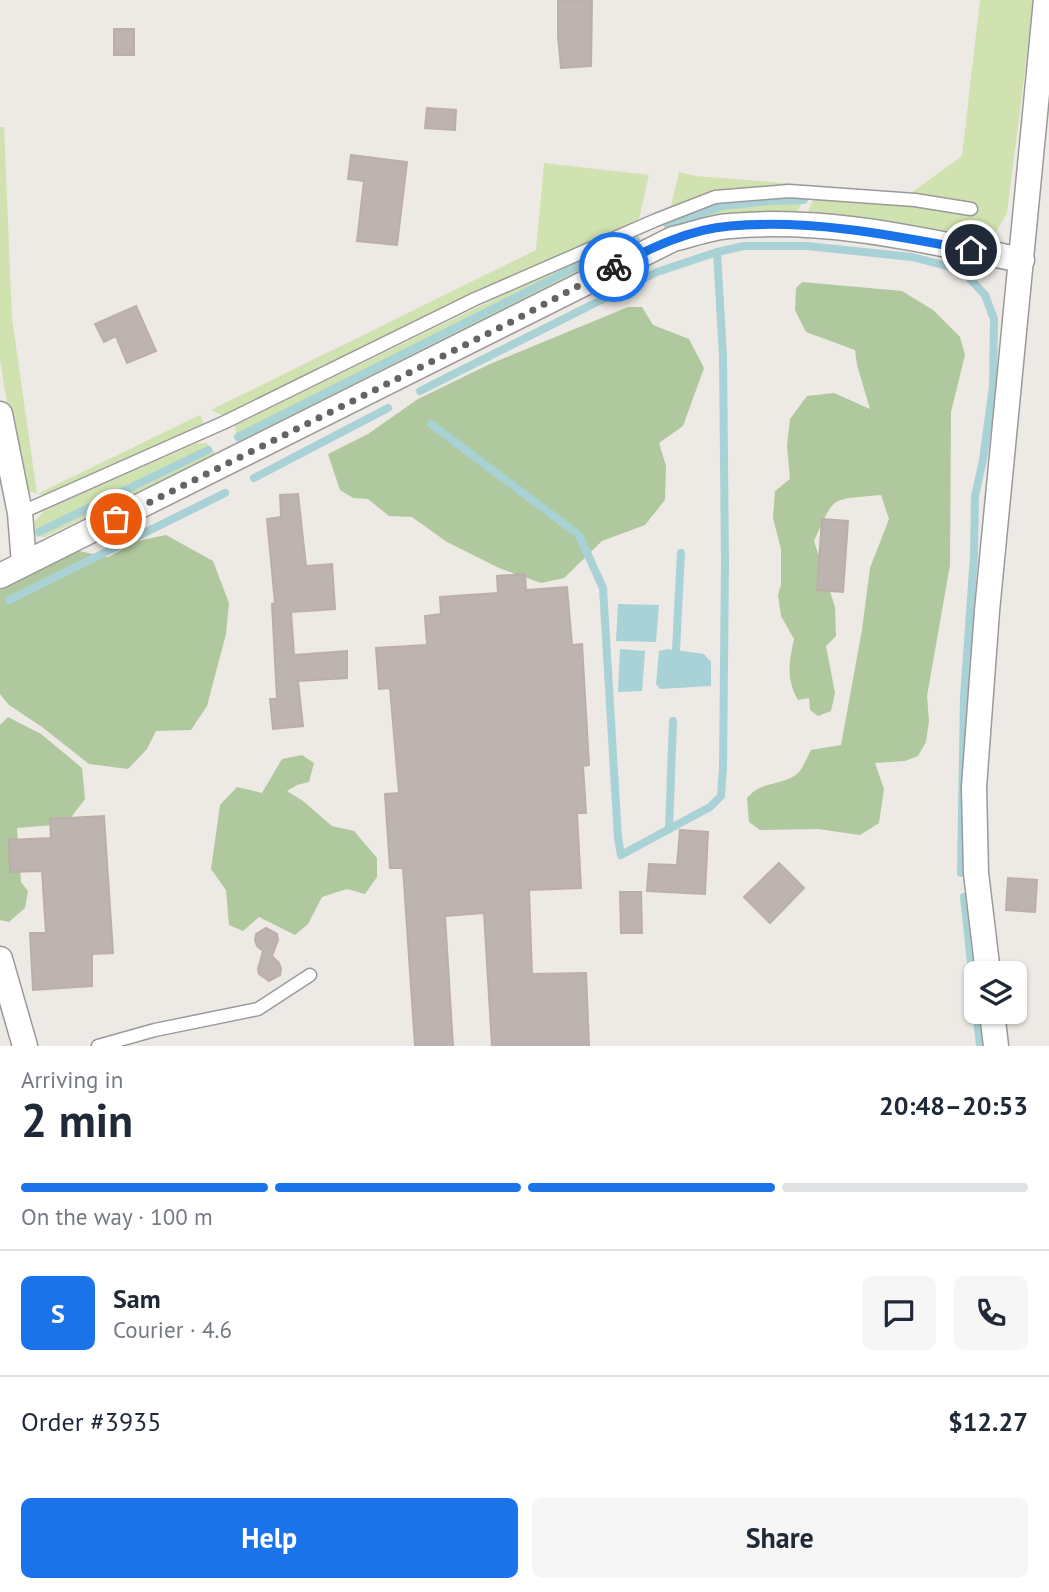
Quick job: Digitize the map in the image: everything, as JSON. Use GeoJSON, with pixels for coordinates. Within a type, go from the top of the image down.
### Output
{"type":"FeatureCollection","features":[{"type":"Feature","properties":{"kind":"street"},"geometry":{"type":"LineString","coordinates":[[987,961],[976,873],[974,787],[988,597],[1046,0]]}},
{"type":"Feature","properties":{"kind":"street"},"geometry":{"type":"LineString","coordinates":[[0,576],[673,239],[728,226],[800,225],[893,235],[1022,260]]}},
{"type":"Feature","properties":{"kind":"street"},"geometry":{"type":"LineString","coordinates":[[0,414],[20,513],[24,564]]}},
{"type":"Feature","properties":{"kind":"street"},"geometry":{"type":"LineString","coordinates":[[0,959],[25,1046]]}},
{"type":"Feature","properties":{"kind":"street"},"geometry":{"type":"LineString","coordinates":[[993,1024],[996,1046]]}},
{"type":"Feature","properties":{"kind":"lane"},"geometry":{"type":"LineString","coordinates":[[20,513],[225,422],[475,299],[715,197],[789,191],[915,200],[971,209]]}},
{"type":"Feature","properties":{"kind":"lane"},"geometry":{"type":"LineString","coordinates":[[98,1046],[155,1030],[258,1009],[310,975]]}},
{"type":"Feature","properties":{"kind":"green space"},"geometry":{"type":"Polygon","coordinates":[[[980,0],[1034,0],[1007,213],[997,231],[986,237],[808,212],[817,191],[788,188],[670,210],[679,172],[696,176],[911,193],[962,156],[980,0]]]}},
{"type":"Feature","properties":{"kind":"green space"},"geometry":{"type":"Polygon","coordinates":[[[0,127],[4,127],[12,318],[37,494],[21,489],[0,360],[0,127]]]}},
{"type":"Feature","properties":{"kind":"green space"},"geometry":{"type":"Polygon","coordinates":[[[544,163],[649,175],[639,219],[632,222],[639,244],[238,444],[235,425],[565,265],[225,417],[211,410],[536,250],[544,163]]]}},
{"type":"Feature","properties":{"kind":"green space"},"geometry":{"type":"Polygon","coordinates":[[[805,195],[798,211],[728,215],[674,229],[668,226],[669,218],[718,200],[805,195]]]}},
{"type":"Feature","properties":{"kind":"green space"},"geometry":{"type":"Polygon","coordinates":[[[802,282],[902,291],[933,310],[960,337],[965,355],[951,412],[950,565],[927,696],[929,721],[926,742],[918,756],[905,761],[875,763],[884,789],[879,823],[860,835],[818,829],[760,830],[749,822],[747,798],[753,792],[797,774],[811,750],[841,745],[862,630],[870,568],[889,519],[881,495],[843,499],[831,507],[814,541],[835,607],[836,636],[826,646],[835,693],[831,711],[818,716],[810,710],[809,698],[798,700],[790,678],[794,639],[781,616],[778,595],[781,585],[781,549],[773,518],[775,491],[790,479],[787,445],[790,419],[807,396],[834,393],[870,409],[855,350],[806,332],[795,310],[796,288],[802,282]]]}},
{"type":"Feature","properties":{"kind":"green space"},"geometry":{"type":"Polygon","coordinates":[[[628,307],[642,307],[653,325],[689,339],[704,368],[683,426],[659,443],[666,466],[665,500],[645,525],[602,541],[564,578],[541,583],[499,568],[447,542],[412,517],[389,516],[368,499],[353,498],[340,490],[328,454],[368,434],[418,399],[490,364],[628,307]]]}},
{"type":"Feature","properties":{"kind":"green space"},"geometry":{"type":"Polygon","coordinates":[[[200,415],[205,425],[45,496],[37,494],[200,415]]]}},
{"type":"Feature","properties":{"kind":"green space"},"geometry":{"type":"Polygon","coordinates":[[[207,443],[214,455],[45,537],[37,537],[34,523],[45,510],[195,444],[207,443]]]}},
{"type":"Feature","properties":{"kind":"green space"},"geometry":{"type":"Polygon","coordinates":[[[166,535],[213,561],[229,603],[226,634],[207,706],[191,730],[156,731],[147,749],[128,769],[89,764],[9,705],[0,694],[0,590],[39,566],[74,550],[108,557],[138,541],[166,535]]]}},
{"type":"Feature","properties":{"kind":"green space"},"geometry":{"type":"Polygon","coordinates":[[[8,717],[41,734],[82,768],[85,799],[66,824],[17,828],[21,882],[28,891],[25,908],[9,922],[0,920],[0,725],[8,717]]]}},
{"type":"Feature","properties":{"kind":"green space"},"geometry":{"type":"Polygon","coordinates":[[[302,755],[314,763],[309,782],[287,791],[332,826],[354,831],[377,858],[377,877],[365,894],[347,889],[322,897],[308,924],[295,935],[259,917],[243,931],[229,925],[226,890],[211,869],[220,805],[237,787],[262,793],[282,759],[302,755]]]}},
{"type":"Feature","properties":{"kind":"water"},"geometry":{"type":"Polygon","coordinates":[[[618,604],[659,605],[656,642],[616,641],[618,604]]]}},
{"type":"Feature","properties":{"kind":"water"},"geometry":{"type":"Polygon","coordinates":[[[620,649],[645,651],[642,691],[618,692],[620,649]]]}},
{"type":"Feature","properties":{"kind":"water"},"geometry":{"type":"Polygon","coordinates":[[[668,649],[704,654],[711,662],[711,686],[660,689],[656,684],[659,651],[668,649]]]}},
{"type":"Feature","properties":{"kind":"building"},"geometry":{"type":"Polygon","coordinates":[[[558,0],[592,0],[591,66],[561,68],[558,0]]]}},
{"type":"Feature","properties":{"kind":"building"},"geometry":{"type":"Polygon","coordinates":[[[114,29],[134,29],[134,55],[114,55],[114,29]]]}},
{"type":"Feature","properties":{"kind":"building"},"geometry":{"type":"Polygon","coordinates":[[[427,108],[456,110],[455,130],[425,128],[427,108]]]}},
{"type":"Feature","properties":{"kind":"building"},"geometry":{"type":"Polygon","coordinates":[[[351,155],[407,162],[397,245],[357,241],[364,181],[348,179],[351,155]]]}},
{"type":"Feature","properties":{"kind":"building"},"geometry":{"type":"Polygon","coordinates":[[[136,306],[156,351],[127,363],[116,336],[104,342],[95,324],[136,306]]]}},
{"type":"Feature","properties":{"kind":"building"},"geometry":{"type":"Polygon","coordinates":[[[298,494],[306,566],[332,564],[335,609],[291,612],[294,655],[347,651],[347,678],[298,681],[303,726],[273,729],[270,699],[277,699],[272,604],[275,603],[267,519],[281,517],[280,495],[298,494]]]}},
{"type":"Feature","properties":{"kind":"building"},"geometry":{"type":"Polygon","coordinates":[[[822,519],[848,521],[843,592],[817,590],[822,519]]]}},
{"type":"Feature","properties":{"kind":"building"},"geometry":{"type":"Polygon","coordinates":[[[525,574],[526,590],[567,587],[572,645],[582,644],[589,765],[583,766],[586,813],[577,813],[581,888],[529,890],[532,974],[586,973],[589,1046],[492,1046],[484,913],[445,916],[453,1046],[415,1046],[403,868],[390,868],[385,794],[399,793],[390,688],[379,689],[376,648],[427,645],[425,616],[441,614],[440,597],[498,593],[497,576],[525,574]]]}},
{"type":"Feature","properties":{"kind":"building"},"geometry":{"type":"Polygon","coordinates":[[[104,816],[113,953],[92,954],[92,986],[33,990],[30,933],[46,933],[42,871],[10,872],[9,840],[51,838],[50,819],[104,816]]]}},
{"type":"Feature","properties":{"kind":"building"},"geometry":{"type":"Polygon","coordinates":[[[680,830],[708,832],[705,894],[647,891],[649,864],[677,865],[680,830]]]}},
{"type":"Feature","properties":{"kind":"building"},"geometry":{"type":"Polygon","coordinates":[[[779,863],[804,888],[770,923],[744,897],[779,863]]]}},
{"type":"Feature","properties":{"kind":"building"},"geometry":{"type":"Polygon","coordinates":[[[1008,878],[1037,880],[1035,912],[1006,910],[1008,878]]]}},
{"type":"Feature","properties":{"kind":"building"},"geometry":{"type":"Polygon","coordinates":[[[620,892],[641,892],[642,933],[621,933],[620,892]]]}},
{"type":"Feature","properties":{"kind":"building"},"geometry":{"type":"Polygon","coordinates":[[[266,928],[277,934],[278,940],[272,956],[281,969],[280,975],[269,981],[259,974],[263,951],[255,940],[256,934],[266,928]]]}},
{"type":"Feature","properties":{"kind":"waterway"},"geometry":{"type":"LineString","coordinates":[[668,226],[722,206],[804,200]]}},
{"type":"Feature","properties":{"kind":"waterway"},"geometry":{"type":"LineString","coordinates":[[238,437],[576,267],[636,240]]}},
{"type":"Feature","properties":{"kind":"waterway"},"geometry":{"type":"LineString","coordinates":[[420,391],[657,272],[717,252],[744,246],[807,246],[912,257],[962,270],[985,295],[994,319],[993,386],[975,496],[974,556],[964,697],[961,873]]}},
{"type":"Feature","properties":{"kind":"waterway"},"geometry":{"type":"LineString","coordinates":[[431,424],[579,535],[603,588],[621,855],[710,807],[721,796],[723,768],[723,356],[717,252]]}},
{"type":"Feature","properties":{"kind":"waterway"},"geometry":{"type":"LineString","coordinates":[[254,478],[388,408]]}},
{"type":"Feature","properties":{"kind":"waterway"},"geometry":{"type":"LineString","coordinates":[[39,532],[208,450]]}},
{"type":"Feature","properties":{"kind":"waterway"},"geometry":{"type":"LineString","coordinates":[[9,600],[225,493]]}},
{"type":"Feature","properties":{"kind":"waterway"},"geometry":{"type":"LineString","coordinates":[[676,650],[681,553]]}},
{"type":"Feature","properties":{"kind":"waterway"},"geometry":{"type":"LineString","coordinates":[[669,829],[673,721]]}},
{"type":"Feature","properties":{"kind":"waterway"},"geometry":{"type":"LineString","coordinates":[[964,897],[980,1046]]}},
{"type":"Feature","properties":{"kind":"way so far"},"geometry":{"type":"LineString","coordinates":[[116,519],[509,323],[614,267]]}},
{"type":"Feature","properties":{"kind":"route"},"geometry":{"type":"LineString","coordinates":[[614,267],[673,239],[728,226],[800,225],[893,235],[971,250]]}}]}
